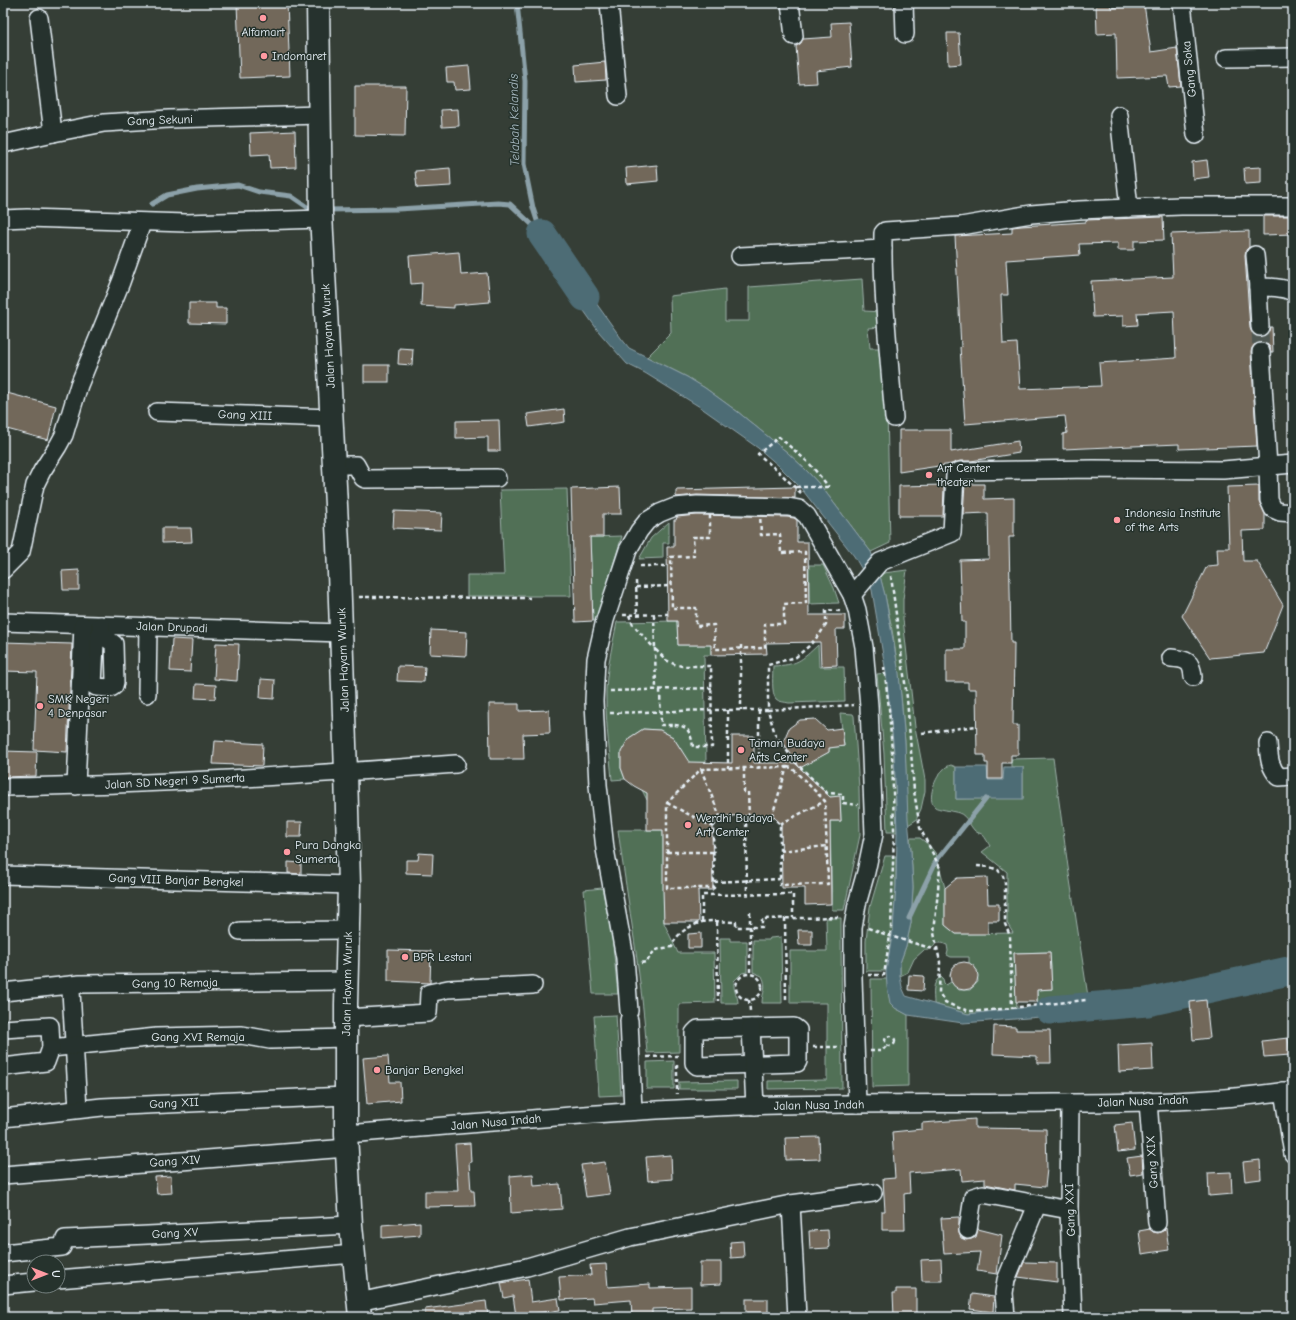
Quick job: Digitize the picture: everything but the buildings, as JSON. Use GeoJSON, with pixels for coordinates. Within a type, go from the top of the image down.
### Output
{"type":"FeatureCollection","features":[{"type":"Feature","properties":{"kind":"main road","name":"Jalan Hayam Wuruk"},"geometry":{"type":"LineString","coordinates":[[318,3],[320,192],[342,632],[349,885],[346,981],[346,1141],[359,1310]]}},
{"type":"Feature","properties":{"kind":"street"},"geometry":{"type":"LineString","coordinates":[[609,3],[618,96]]}},
{"type":"Feature","properties":{"kind":"street"},"geometry":{"type":"LineString","coordinates":[[790,3],[794,36]]}},
{"type":"Feature","properties":{"kind":"street"},"geometry":{"type":"LineString","coordinates":[[904,3],[905,34]]}},
{"type":"Feature","properties":{"kind":"street","name":"Gang Soka"},"geometry":{"type":"LineString","coordinates":[[1182,3],[1196,135]]}},
{"type":"Feature","properties":{"kind":"street"},"geometry":{"type":"LineString","coordinates":[[39,18],[53,132]]}},
{"type":"Feature","properties":{"kind":"street"},"geometry":{"type":"LineString","coordinates":[[1226,58],[1293,57]]}},
{"type":"Feature","properties":{"kind":"street","name":"Gang Sekuni"},"geometry":{"type":"LineString","coordinates":[[3,144],[104,122],[320,115]]}},
{"type":"Feature","properties":{"kind":"street"},"geometry":{"type":"LineString","coordinates":[[1119,115],[1129,208]]}},
{"type":"Feature","properties":{"kind":"street"},"geometry":{"type":"LineString","coordinates":[[894,418],[883,249],[883,233],[885,231],[961,226],[1031,214],[1079,210],[1181,206],[1293,206]]}},
{"type":"Feature","properties":{"kind":"street"},"geometry":{"type":"LineString","coordinates":[[3,219],[27,218],[186,224],[321,217]]}},
{"type":"Feature","properties":{"kind":"street"},"geometry":{"type":"LineString","coordinates":[[3,570],[21,552],[35,485],[64,435],[79,385],[121,282],[139,223]]}},
{"type":"Feature","properties":{"kind":"street"},"geometry":{"type":"LineString","coordinates":[[740,256],[883,249]]}},
{"type":"Feature","properties":{"kind":"street"},"geometry":{"type":"LineString","coordinates":[[1256,255],[1260,327]]}},
{"type":"Feature","properties":{"kind":"street"},"geometry":{"type":"LineString","coordinates":[[1258,287],[1286,289],[1293,292]]}},
{"type":"Feature","properties":{"kind":"street"},"geometry":{"type":"LineString","coordinates":[[1261,352],[1269,500],[1273,510],[1293,513]]}},
{"type":"Feature","properties":{"kind":"street","name":"Gang XIII"},"geometry":{"type":"LineString","coordinates":[[157,412],[332,418]]}},
{"type":"Feature","properties":{"kind":"street"},"geometry":{"type":"LineString","coordinates":[[852,595],[883,561],[952,533],[955,475],[960,471],[1093,469],[1223,470],[1293,464]]}},
{"type":"Feature","properties":{"kind":"street"},"geometry":{"type":"LineString","coordinates":[[334,465],[356,465],[365,479],[497,478]]}},
{"type":"Feature","properties":{"kind":"street"},"geometry":{"type":"LineString","coordinates":[[633,1111],[629,1016],[624,951],[605,849],[598,785],[594,701],[596,659],[606,620],[628,550],[639,531],[647,520],[660,513],[675,507],[697,505],[788,507],[799,509],[807,516],[852,595],[857,610],[864,647],[869,706],[874,814],[874,834],[871,853],[857,904],[853,927],[857,1104]]}},
{"type":"Feature","properties":{"kind":"street","name":"Jalan Drupadi"},"geometry":{"type":"LineString","coordinates":[[3,622],[83,625],[101,630],[148,626],[342,632]]}},
{"type":"Feature","properties":{"kind":"street"},"geometry":{"type":"LineString","coordinates":[[76,786],[83,625]]}},
{"type":"Feature","properties":{"kind":"street"},"geometry":{"type":"LineString","coordinates":[[147,694],[148,626]]}},
{"type":"Feature","properties":{"kind":"street"},"geometry":{"type":"LineString","coordinates":[[1171,658],[1182,659],[1188,662],[1191,666],[1194,677]]}},
{"type":"Feature","properties":{"kind":"street"},"geometry":{"type":"LineString","coordinates":[[1268,743],[1270,765],[1274,772],[1279,777],[1293,776]]}},
{"type":"Feature","properties":{"kind":"street","name":"Jalan SD Negeri 9 Sumerta"},"geometry":{"type":"LineString","coordinates":[[3,787],[76,786],[346,772],[456,764]]}},
{"type":"Feature","properties":{"kind":"street","name":"Gang VIII Banjar Bengkel"},"geometry":{"type":"LineString","coordinates":[[3,875],[349,885]]}},
{"type":"Feature","properties":{"kind":"street"},"geometry":{"type":"LineString","coordinates":[[240,931],[348,930]]}},
{"type":"Feature","properties":{"kind":"street","name":"Gang 10 Remaja"},"geometry":{"type":"LineString","coordinates":[[3,992],[80,984],[346,981]]}},
{"type":"Feature","properties":{"kind":"street","name":"Gang XVI Remaja"},"geometry":{"type":"LineString","coordinates":[[51,1048],[156,1037],[241,1035],[270,1040],[428,1013],[429,993],[448,989],[533,985]]}},
{"type":"Feature","properties":{"kind":"street"},"geometry":{"type":"LineString","coordinates":[[71,991],[78,1109]]}},
{"type":"Feature","properties":{"kind":"street"},"geometry":{"type":"LineString","coordinates":[[3,1029],[50,1026],[51,1048],[46,1062],[3,1067]]}},
{"type":"Feature","properties":{"kind":"street"},"geometry":{"type":"LineString","coordinates":[[794,1027],[798,1030],[798,1047],[797,1063],[697,1066],[694,1063],[694,1033],[696,1030],[794,1027]]}},
{"type":"Feature","properties":{"kind":"street"},"geometry":{"type":"LineString","coordinates":[[751,1028],[755,1106]]}},
{"type":"Feature","properties":{"kind":"street"},"geometry":{"type":"LineString","coordinates":[[1288,1090],[1293,1154]]}},
{"type":"Feature","properties":{"kind":"street","name":"Jalan Nusa Indah"},"geometry":{"type":"LineString","coordinates":[[346,1141],[633,1111],[857,1104],[1148,1101],[1201,1099],[1288,1090]]}},
{"type":"Feature","properties":{"kind":"street","name":"Gang XII"},"geometry":{"type":"LineString","coordinates":[[3,1118],[102,1107],[346,1096]]}},
{"type":"Feature","properties":{"kind":"street","name":"Gang XIX"},"geometry":{"type":"LineString","coordinates":[[1148,1101],[1157,1223]]}},
{"type":"Feature","properties":{"kind":"street","name":"Gang XXI"},"geometry":{"type":"LineString","coordinates":[[1070,1103],[1069,1210],[1073,1317]]}},
{"type":"Feature","properties":{"kind":"street","name":"Gang XIV"},"geometry":{"type":"LineString","coordinates":[[3,1175],[346,1141]]}},
{"type":"Feature","properties":{"kind":"street"},"geometry":{"type":"LineString","coordinates":[[359,1310],[527,1268],[630,1237],[791,1204],[873,1193]]}},
{"type":"Feature","properties":{"kind":"street"},"geometry":{"type":"LineString","coordinates":[[968,1230],[973,1197],[983,1194],[1069,1210]]}},
{"type":"Feature","properties":{"kind":"street"},"geometry":{"type":"LineString","coordinates":[[791,1204],[797,1317]]}},
{"type":"Feature","properties":{"kind":"street"},"geometry":{"type":"LineString","coordinates":[[1006,1317],[1004,1293],[1006,1280],[1037,1205]]}},
{"type":"Feature","properties":{"kind":"street","name":"Gang XV"},"geometry":{"type":"LineString","coordinates":[[3,1253],[62,1247],[65,1239],[352,1224]]}},
{"type":"Feature","properties":{"kind":"street"},"geometry":{"type":"LineString","coordinates":[[66,1278],[354,1254]]}},
{"type":"Feature","properties":{"kind":"street"},"geometry":{"type":"LineString","coordinates":[[3,1285],[26,1283]]}},
{"type":"Feature","properties":{"kind":"path"},"geometry":{"type":"LineString","coordinates":[[779,437],[809,462],[828,487],[798,487],[796,487],[758,454],[779,437]]}},
{"type":"Feature","properties":{"kind":"path"},"geometry":{"type":"LineString","coordinates":[[760,512],[761,535],[780,534],[781,553],[805,552],[806,603],[784,604],[784,624],[765,624],[765,648],[741,647],[715,649],[714,625],[696,626],[696,608],[672,608],[671,557],[694,556],[693,537],[710,537],[710,514],[760,512]]}},
{"type":"Feature","properties":{"kind":"path"},"geometry":{"type":"LineString","coordinates":[[883,561],[891,577],[907,698],[914,792],[920,828],[940,868],[934,933],[940,962],[939,993],[944,1002],[969,1011],[982,1011],[1086,1000]]}},
{"type":"Feature","properties":{"kind":"path"},"geometry":{"type":"LineString","coordinates":[[636,566],[667,566]]}},
{"type":"Feature","properties":{"kind":"path"},"geometry":{"type":"LineString","coordinates":[[636,580],[637,615]]}},
{"type":"Feature","properties":{"kind":"path"},"geometry":{"type":"LineString","coordinates":[[636,587],[671,586]]}},
{"type":"Feature","properties":{"kind":"path"},"geometry":{"type":"LineString","coordinates":[[852,595],[844,611],[826,610],[826,625],[820,635],[796,657],[768,665],[768,710],[775,734],[794,761],[827,793],[843,794],[843,803],[861,805]]}},
{"type":"Feature","properties":{"kind":"path"},"geometry":{"type":"LineString","coordinates":[[354,597],[530,598]]}},
{"type":"Feature","properties":{"kind":"path"},"geometry":{"type":"LineString","coordinates":[[622,615],[668,614]]}},
{"type":"Feature","properties":{"kind":"path"},"geometry":{"type":"LineString","coordinates":[[629,615],[633,625],[666,660],[682,666],[711,666],[712,747],[693,748],[692,739],[688,729],[681,725],[661,724],[660,690]]}},
{"type":"Feature","properties":{"kind":"path"},"geometry":{"type":"LineString","coordinates":[[654,615],[656,690]]}},
{"type":"Feature","properties":{"kind":"path"},"geometry":{"type":"LineString","coordinates":[[741,647],[741,710]]}},
{"type":"Feature","properties":{"kind":"path"},"geometry":{"type":"LineString","coordinates":[[603,691],[712,688]]}},
{"type":"Feature","properties":{"kind":"path"},"geometry":{"type":"LineString","coordinates":[[604,713],[768,710],[856,705]]}},
{"type":"Feature","properties":{"kind":"path"},"geometry":{"type":"LineString","coordinates":[[728,710],[728,768]]}},
{"type":"Feature","properties":{"kind":"path"},"geometry":{"type":"LineString","coordinates":[[759,710],[759,768]]}},
{"type":"Feature","properties":{"kind":"path"},"geometry":{"type":"LineString","coordinates":[[922,734],[977,726]]}},
{"type":"Feature","properties":{"kind":"path"},"geometry":{"type":"LineString","coordinates":[[772,816],[787,767]]}},
{"type":"Feature","properties":{"kind":"path"},"geometry":{"type":"LineString","coordinates":[[701,768],[720,817]]}},
{"type":"Feature","properties":{"kind":"path"},"geometry":{"type":"LineString","coordinates":[[701,768],[792,768],[825,801],[828,884],[780,885],[780,824],[772,816],[720,817],[713,827],[714,888],[667,888],[667,803],[701,768]]}},
{"type":"Feature","properties":{"kind":"path"},"geometry":{"type":"LineString","coordinates":[[744,768],[744,792],[748,792],[748,894]]}},
{"type":"Feature","properties":{"kind":"path"},"geometry":{"type":"LineString","coordinates":[[780,824],[825,801]]}},
{"type":"Feature","properties":{"kind":"path"},"geometry":{"type":"LineString","coordinates":[[667,803],[713,827]]}},
{"type":"Feature","properties":{"kind":"path"},"geometry":{"type":"LineString","coordinates":[[780,851],[827,846]]}},
{"type":"Feature","properties":{"kind":"path"},"geometry":{"type":"LineString","coordinates":[[667,852],[713,852]]}},
{"type":"Feature","properties":{"kind":"path"},"geometry":{"type":"LineString","coordinates":[[977,866],[990,867],[998,870],[1003,876],[1005,883],[1005,924],[1010,936],[1012,1008]]}},
{"type":"Feature","properties":{"kind":"path"},"geometry":{"type":"LineString","coordinates":[[714,882],[780,879]]}},
{"type":"Feature","properties":{"kind":"path"},"geometry":{"type":"LineString","coordinates":[[702,922],[702,895],[793,894],[793,918]]}},
{"type":"Feature","properties":{"kind":"path"},"geometry":{"type":"LineString","coordinates":[[750,912],[750,974]]}},
{"type":"Feature","properties":{"kind":"path"},"geometry":{"type":"LineString","coordinates":[[635,965],[647,962],[651,954],[656,950],[672,947],[674,940],[686,929],[702,922],[736,922],[736,928],[762,927],[762,919],[846,917]]}},
{"type":"Feature","properties":{"kind":"path"},"geometry":{"type":"LineString","coordinates":[[784,918],[786,1000]]}},
{"type":"Feature","properties":{"kind":"path"},"geometry":{"type":"LineString","coordinates":[[717,922],[718,1001]]}},
{"type":"Feature","properties":{"kind":"path"},"geometry":{"type":"LineString","coordinates":[[891,936],[937,950]]}},
{"type":"Feature","properties":{"kind":"path"},"geometry":{"type":"LineString","coordinates":[[750,974],[760,980],[762,990],[756,998],[749,1000],[740,996],[738,993],[737,983],[741,977],[750,974]]}},
{"type":"Feature","properties":{"kind":"path"},"geometry":{"type":"LineString","coordinates":[[870,1051],[882,1051],[886,1045],[884,1041],[885,1038],[889,1036],[893,1037],[895,1040],[894,1043],[890,1046],[886,1045]]}},
{"type":"Feature","properties":{"kind":"path"},"geometry":{"type":"LineString","coordinates":[[798,1047],[846,1047]]}},
{"type":"Feature","properties":{"kind":"path"},"geometry":{"type":"LineString","coordinates":[[643,1057],[676,1056]]}},
{"type":"Feature","properties":{"kind":"path"},"geometry":{"type":"LineString","coordinates":[[676,1064],[677,1109]]}},
{"type":"Feature","properties":{"kind":"green space"},"geometry":{"type":"Polygon","coordinates":[[[862,279],[864,311],[881,312],[883,327],[868,328],[870,348],[884,348],[887,410],[890,543],[871,552],[821,486],[788,453],[738,412],[705,388],[687,377],[647,357],[671,333],[670,296],[725,289],[725,321],[749,321],[749,287],[862,279]]]}},
{"type":"Feature","properties":{"kind":"green space"},"geometry":{"type":"Polygon","coordinates":[[[567,489],[571,596],[467,596],[467,575],[504,575],[500,490],[567,489]]]}},
{"type":"Feature","properties":{"kind":"green space"},"geometry":{"type":"Polygon","coordinates":[[[669,522],[669,543],[663,543],[663,558],[639,559],[651,538],[669,522]]]}},
{"type":"Feature","properties":{"kind":"green space"},"geometry":{"type":"Polygon","coordinates":[[[622,536],[596,621],[593,621],[590,537],[622,536]]]}},
{"type":"Feature","properties":{"kind":"green space"},"geometry":{"type":"Polygon","coordinates":[[[809,565],[823,565],[834,588],[839,603],[809,604],[809,565]]]}},
{"type":"Feature","properties":{"kind":"green space"},"geometry":{"type":"Polygon","coordinates":[[[907,570],[903,599],[903,619],[915,727],[925,780],[925,791],[921,809],[916,820],[908,825],[902,701],[890,617],[880,576],[884,573],[907,570]]]}},
{"type":"Feature","properties":{"kind":"green space"},"geometry":{"type":"Polygon","coordinates":[[[677,621],[678,645],[711,645],[711,655],[704,655],[706,762],[663,800],[647,800],[642,790],[682,751],[673,737],[660,730],[643,729],[629,738],[621,752],[621,768],[625,779],[612,780],[606,711],[609,661],[617,622],[677,621]]]}},
{"type":"Feature","properties":{"kind":"green space"},"geometry":{"type":"Polygon","coordinates":[[[818,645],[819,667],[844,667],[845,701],[789,703],[777,700],[774,696],[773,688],[773,666],[788,665],[798,661],[818,645]]]}},
{"type":"Feature","properties":{"kind":"green space"},"geometry":{"type":"Polygon","coordinates":[[[886,673],[894,752],[897,832],[887,832],[884,754],[877,674],[886,673]]]}},
{"type":"Feature","properties":{"kind":"green space"},"geometry":{"type":"Polygon","coordinates":[[[840,713],[853,714],[854,716],[859,788],[860,835],[844,910],[832,910],[830,821],[841,821],[840,797],[830,797],[795,763],[810,762],[829,752],[829,748],[844,746],[840,713]]]}},
{"type":"Feature","properties":{"kind":"green space"},"geometry":{"type":"Polygon","coordinates":[[[1053,758],[1089,1003],[1038,1006],[1037,990],[1052,989],[1050,952],[1014,953],[1017,1009],[968,1014],[934,1004],[934,985],[938,979],[941,977],[946,985],[951,982],[959,990],[970,990],[978,982],[977,970],[969,963],[969,957],[951,957],[947,955],[947,945],[936,943],[931,949],[924,950],[914,959],[908,972],[900,976],[900,963],[906,946],[911,923],[913,887],[910,838],[920,838],[929,845],[936,854],[945,888],[945,925],[956,934],[1013,933],[1007,923],[1007,872],[982,852],[990,846],[984,836],[975,831],[962,814],[935,807],[931,799],[935,782],[940,773],[951,765],[956,767],[956,799],[1023,798],[1023,767],[1011,767],[1011,759],[1053,758]]]}},
{"type":"Feature","properties":{"kind":"green space"},"geometry":{"type":"Polygon","coordinates":[[[618,830],[663,830],[664,923],[678,953],[714,953],[715,1003],[679,1004],[679,1052],[647,1053],[638,969],[618,830]]]}},
{"type":"Feature","properties":{"kind":"green space"},"geometry":{"type":"Polygon","coordinates":[[[885,856],[896,856],[896,886],[893,930],[886,971],[866,971],[866,940],[870,907],[885,856]]]}},
{"type":"Feature","properties":{"kind":"green space"},"geometry":{"type":"Polygon","coordinates":[[[602,888],[612,936],[618,994],[593,994],[584,890],[602,888]]]}},
{"type":"Feature","properties":{"kind":"green space"},"geometry":{"type":"Polygon","coordinates":[[[826,918],[841,918],[842,1088],[768,1089],[768,1081],[827,1080],[827,1003],[790,1003],[790,951],[827,951],[826,918]]]}},
{"type":"Feature","properties":{"kind":"green space"},"geometry":{"type":"Polygon","coordinates":[[[781,937],[782,1003],[762,1003],[765,984],[762,976],[753,972],[753,940],[769,940],[770,938],[781,937]]]}},
{"type":"Feature","properties":{"kind":"green space"},"geometry":{"type":"Polygon","coordinates":[[[720,938],[730,938],[730,941],[747,941],[747,972],[742,973],[734,981],[734,988],[738,1003],[721,1003],[720,938]]]}},
{"type":"Feature","properties":{"kind":"green space"},"geometry":{"type":"Polygon","coordinates":[[[871,979],[887,979],[889,997],[895,1008],[908,1015],[908,1086],[872,1087],[871,979]]]}},
{"type":"Feature","properties":{"kind":"green space"},"geometry":{"type":"Polygon","coordinates":[[[616,1015],[621,1095],[599,1096],[594,1016],[616,1015]]]}},
{"type":"Feature","properties":{"kind":"green space"},"geometry":{"type":"Polygon","coordinates":[[[674,1061],[674,1089],[647,1089],[647,1062],[674,1061]]]}},
{"type":"Feature","properties":{"kind":"green space"},"geometry":{"type":"Polygon","coordinates":[[[737,1081],[737,1089],[679,1089],[679,1082],[737,1081]]]}},
{"type":"Feature","properties":{"kind":"water"},"geometry":{"type":"Polygon","coordinates":[[[566,261],[629,348],[687,377],[705,388],[738,412],[788,453],[821,486],[871,552],[885,595],[899,673],[905,743],[908,819],[913,887],[911,923],[906,946],[900,963],[902,987],[906,996],[968,1014],[1038,1006],[1089,1003],[1090,1011],[1041,1017],[963,1023],[908,1015],[895,1008],[890,1003],[886,971],[893,930],[896,886],[897,832],[894,752],[886,673],[872,590],[854,556],[800,487],[779,466],[758,448],[700,407],[645,373],[627,364],[599,332],[555,270],[566,261]]]}},
{"type":"Feature","properties":{"kind":"water"},"geometry":{"type":"Polygon","coordinates":[[[956,767],[987,767],[988,780],[1003,780],[1004,767],[1023,767],[1023,799],[956,799],[956,767]]]}},
{"type":"Feature","properties":{"kind":"waterway","name":"Telabah Kelandis"},"geometry":{"type":"LineString","coordinates":[[517,3],[525,81],[524,164],[533,208],[541,233]]}},
{"type":"Feature","properties":{"kind":"waterway"},"geometry":{"type":"LineString","coordinates":[[152,204],[167,195],[197,189],[238,185],[259,192],[291,196],[310,209],[317,209]]}},
{"type":"Feature","properties":{"kind":"waterway"},"geometry":{"type":"LineString","coordinates":[[327,210],[398,209],[498,203],[510,204],[542,234]]}},
{"type":"Feature","properties":{"kind":"waterway"},"geometry":{"type":"LineString","coordinates":[[542,234],[585,297]]}},
{"type":"Feature","properties":{"kind":"waterway"},"geometry":{"type":"LineString","coordinates":[[909,918],[936,861],[986,799]]}},
{"type":"Feature","properties":{"kind":"waterway"},"geometry":{"type":"LineString","coordinates":[[1050,1010],[1147,1002],[1293,970]]}},
{"type":"Feature","properties":{"kind":"tunnel"},"geometry":{"type":"LineString","coordinates":[[1260,327],[1261,352]]}},
{"type":"Feature","properties":{"kind":"place","name":"Alfamart"},"geometry":{"type":"Point","coordinates":[263,18]}},
{"type":"Feature","properties":{"kind":"place","name":"Indomaret"},"geometry":{"type":"Point","coordinates":[264,56]}},
{"type":"Feature","properties":{"kind":"place","name":"Art Center theater"},"geometry":{"type":"Point","coordinates":[929,475]}},
{"type":"Feature","properties":{"kind":"place","name":"Indonesia Institute of the Arts"},"geometry":{"type":"Point","coordinates":[1117,520]}},
{"type":"Feature","properties":{"kind":"place","name":"SMK Negeri 4 Denpasar"},"geometry":{"type":"Point","coordinates":[40,706]}},
{"type":"Feature","properties":{"kind":"place","name":"Taman Budaya Arts Center"},"geometry":{"type":"Point","coordinates":[741,750]}},
{"type":"Feature","properties":{"kind":"place","name":"Werdhi Budaya Art Center"},"geometry":{"type":"Point","coordinates":[688,825]}},
{"type":"Feature","properties":{"kind":"place","name":"Pura Dangka Sumerta"},"geometry":{"type":"Point","coordinates":[287,852]}},
{"type":"Feature","properties":{"kind":"place","name":"BPR Lestari"},"geometry":{"type":"Point","coordinates":[405,957]}},
{"type":"Feature","properties":{"kind":"place","name":"Banjar Bengkel"},"geometry":{"type":"Point","coordinates":[377,1070]}}]}
